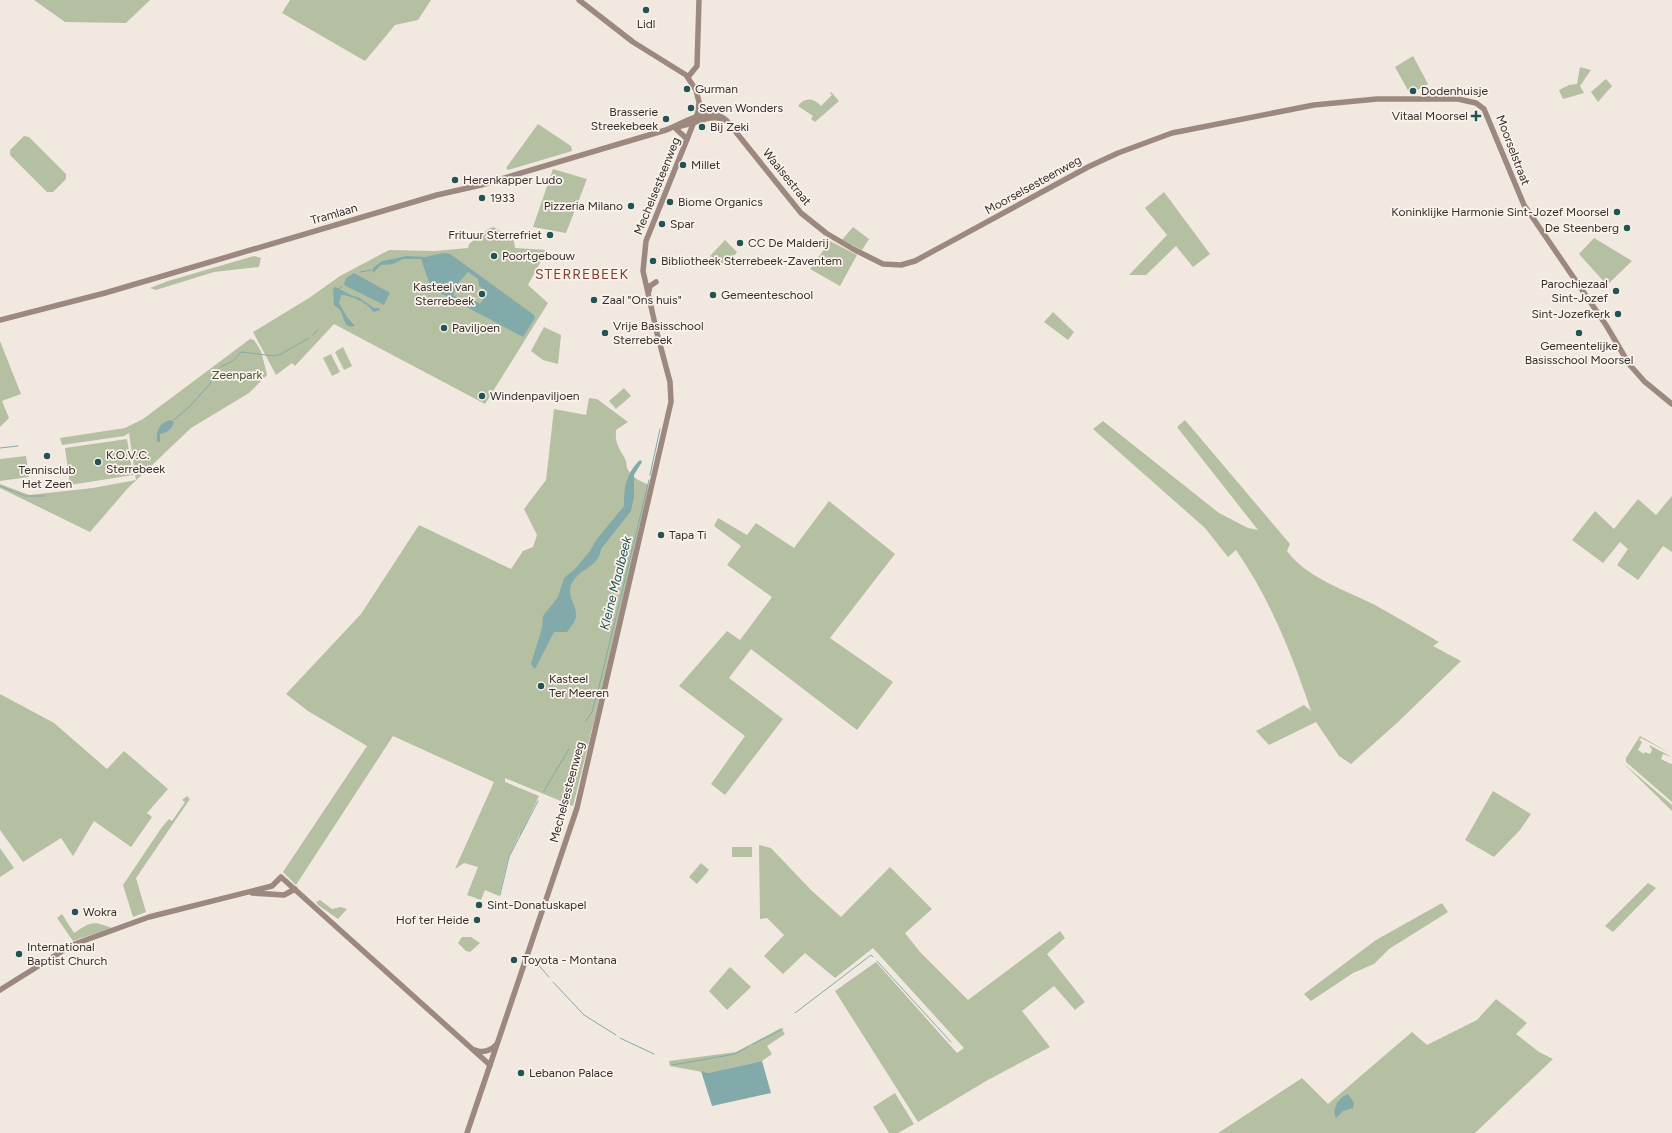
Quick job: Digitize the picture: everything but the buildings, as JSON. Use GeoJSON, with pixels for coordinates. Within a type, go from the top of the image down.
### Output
{"type":"FeatureCollection","features":[{"type":"Feature","properties":{"kind":"street","name":"Mechelsesteenweg"},"geometry":{"type":"LineString","coordinates":[[467,1133],[577,808],[644,519],[661,457],[670,405],[671,386],[657,333],[643,268],[645,244],[698,112],[698,98],[696,90],[688,77],[678,69],[633,42],[579,0]]}},
{"type":"Feature","properties":{"kind":"street"},"geometry":{"type":"LineString","coordinates":[[688,77],[697,66],[699,0]]}},
{"type":"Feature","properties":{"kind":"street","name":"Moorselstraat"},"geometry":{"type":"LineString","coordinates":[[1185,130],[1314,105],[1377,99],[1445,98],[1465,100],[1479,104],[1488,115],[1524,205],[1606,325],[1629,364],[1644,381],[1672,404]]}},
{"type":"Feature","properties":{"kind":"street","name":"Waalsestraat"},"geometry":{"type":"LineString","coordinates":[[694,121],[715,113],[722,116],[805,217],[831,237],[853,249],[878,262],[894,265]]}},
{"type":"Feature","properties":{"kind":"street"},"geometry":{"type":"LineString","coordinates":[[694,121],[717,118],[727,121]]}},
{"type":"Feature","properties":{"kind":"street","name":"Tramlaan"},"geometry":{"type":"LineString","coordinates":[[0,320],[105,293],[437,195],[510,176],[694,121]]}},
{"type":"Feature","properties":{"kind":"street"},"geometry":{"type":"LineString","coordinates":[[673,127],[687,138]]}},
{"type":"Feature","properties":{"kind":"street","name":"Moorselsesteenweg"},"geometry":{"type":"LineString","coordinates":[[894,265],[915,261],[1118,153],[1185,130]]}},
{"type":"Feature","properties":{"kind":"street"},"geometry":{"type":"LineString","coordinates":[[649,293],[650,286],[656,282]]}},
{"type":"Feature","properties":{"kind":"street"},"geometry":{"type":"LineString","coordinates":[[0,990],[72,945],[138,923],[149,917],[162,915],[273,886],[281,876],[490,1065]]}},
{"type":"Feature","properties":{"kind":"street"},"geometry":{"type":"LineString","coordinates":[[250,893],[284,895],[295,889]]}},
{"type":"Feature","properties":{"kind":"street"},"geometry":{"type":"LineString","coordinates":[[474,1050],[480,1052],[492,1048],[499,1039]]}},
{"type":"Feature","properties":{"kind":"green space"},"geometry":{"type":"Polygon","coordinates":[[[34,0],[150,0],[126,23],[65,22],[34,0]]]}},
{"type":"Feature","properties":{"kind":"green space"},"geometry":{"type":"Polygon","coordinates":[[[290,0],[431,0],[418,20],[395,25],[365,61],[282,13],[290,0]]]}},
{"type":"Feature","properties":{"kind":"green space"},"geometry":{"type":"Polygon","coordinates":[[[1413,56],[1428,84],[1410,94],[1395,67],[1413,56]]]}},
{"type":"Feature","properties":{"kind":"green space"},"geometry":{"type":"Polygon","coordinates":[[[1580,67],[1591,70],[1580,86],[1584,93],[1563,99],[1559,90],[1569,85],[1577,84],[1580,67]]]}},
{"type":"Feature","properties":{"kind":"green space"},"geometry":{"type":"Polygon","coordinates":[[[1606,79],[1612,86],[1598,102],[1591,92],[1606,79]]]}},
{"type":"Feature","properties":{"kind":"green space"},"geometry":{"type":"Polygon","coordinates":[[[831,92],[839,101],[815,122],[811,119],[813,116],[798,106],[804,101],[812,100],[821,106],[832,95],[830,93],[831,92]]]}},
{"type":"Feature","properties":{"kind":"green space"},"geometry":{"type":"Polygon","coordinates":[[[538,124],[571,146],[572,151],[508,170],[506,168],[538,124]]]}},
{"type":"Feature","properties":{"kind":"green space"},"geometry":{"type":"Polygon","coordinates":[[[24,136],[29,137],[66,174],[66,179],[53,192],[47,192],[10,155],[10,150],[24,136]]]}},
{"type":"Feature","properties":{"kind":"green space"},"geometry":{"type":"Polygon","coordinates":[[[553,169],[587,179],[566,233],[533,227],[553,169]]]}},
{"type":"Feature","properties":{"kind":"green space"},"geometry":{"type":"Polygon","coordinates":[[[1164,192],[1210,254],[1193,267],[1176,246],[1146,275],[1129,275],[1167,235],[1145,208],[1164,192]]]}},
{"type":"Feature","properties":{"kind":"green space"},"geometry":{"type":"Polygon","coordinates":[[[494,227],[514,241],[515,248],[547,250],[528,285],[548,303],[485,404],[334,324],[295,366],[292,363],[276,375],[253,332],[309,298],[340,276],[389,250],[435,251],[468,248],[469,244],[488,229],[494,227]]]}},
{"type":"Feature","properties":{"kind":"green space"},"geometry":{"type":"Polygon","coordinates":[[[853,227],[869,239],[862,250],[842,240],[853,227]]]}},
{"type":"Feature","properties":{"kind":"green space"},"geometry":{"type":"Polygon","coordinates":[[[1594,238],[1632,261],[1607,285],[1579,254],[1594,238]]]}},
{"type":"Feature","properties":{"kind":"green space"},"geometry":{"type":"Polygon","coordinates":[[[725,240],[737,252],[726,266],[710,256],[725,240]]]}},
{"type":"Feature","properties":{"kind":"green space"},"geometry":{"type":"Polygon","coordinates":[[[830,241],[857,255],[840,286],[810,269],[830,241]]]}},
{"type":"Feature","properties":{"kind":"green space"},"geometry":{"type":"Polygon","coordinates":[[[254,256],[261,258],[259,267],[214,272],[156,290],[150,288],[168,281],[254,256]]]}},
{"type":"Feature","properties":{"kind":"green space"},"geometry":{"type":"Polygon","coordinates":[[[1053,312],[1074,332],[1068,340],[1044,322],[1053,312]]]}},
{"type":"Feature","properties":{"kind":"green space"},"geometry":{"type":"Polygon","coordinates":[[[544,327],[561,335],[558,364],[543,360],[531,351],[544,327]]]}},
{"type":"Feature","properties":{"kind":"green space","name":"Zeenpark"},"geometry":{"type":"Polygon","coordinates":[[[250,339],[254,340],[261,351],[267,375],[249,393],[191,428],[128,488],[90,532],[0,488],[0,484],[29,495],[93,488],[136,480],[129,433],[124,436],[62,445],[60,438],[125,428],[143,419],[250,339]]]}},
{"type":"Feature","properties":{"kind":"green space"},"geometry":{"type":"Polygon","coordinates":[[[0,341],[21,394],[2,401],[9,418],[0,427],[0,341]]]}},
{"type":"Feature","properties":{"kind":"green space"},"geometry":{"type":"Polygon","coordinates":[[[343,347],[352,366],[344,370],[335,352],[343,347]]]}},
{"type":"Feature","properties":{"kind":"green space"},"geometry":{"type":"Polygon","coordinates":[[[331,354],[340,372],[332,376],[323,358],[331,354]]]}},
{"type":"Feature","properties":{"kind":"green space"},"geometry":{"type":"Polygon","coordinates":[[[624,388],[631,396],[616,409],[609,401],[624,388]]]}},
{"type":"Feature","properties":{"kind":"green space"},"geometry":{"type":"Polygon","coordinates":[[[589,398],[597,399],[628,422],[616,430],[619,449],[626,460],[627,468],[631,474],[636,479],[649,485],[611,653],[573,806],[505,778],[505,782],[539,796],[508,859],[499,896],[485,890],[481,900],[467,895],[478,867],[464,863],[455,869],[494,782],[393,736],[296,885],[283,872],[367,746],[308,711],[286,694],[361,614],[419,525],[511,569],[523,551],[533,547],[537,535],[524,509],[546,480],[554,409],[586,415],[589,398]]]}},
{"type":"Feature","properties":{"kind":"green space"},"geometry":{"type":"Polygon","coordinates":[[[1185,420],[1290,544],[1287,551],[1305,569],[1327,582],[1375,605],[1439,642],[1433,646],[1461,661],[1398,722],[1351,764],[1339,756],[1316,722],[1269,745],[1256,731],[1304,705],[1311,711],[1288,648],[1259,587],[1236,550],[1228,557],[1205,528],[1093,429],[1103,421],[1219,513],[1248,528],[1258,530],[1177,427],[1185,420]]]}},
{"type":"Feature","properties":{"kind":"green space","name":"K.O.V.C. Sterrebeek"},"geometry":{"type":"Polygon","coordinates":[[[127,439],[133,475],[70,485],[65,448],[127,439]]]}},
{"type":"Feature","properties":{"kind":"green space"},"geometry":{"type":"Polygon","coordinates":[[[26,456],[29,477],[0,481],[0,459],[26,456]]]}},
{"type":"Feature","properties":{"kind":"green space"},"geometry":{"type":"Polygon","coordinates":[[[1672,496],[1672,552],[1663,546],[1638,580],[1617,565],[1628,549],[1620,542],[1603,563],[1572,540],[1595,511],[1614,529],[1638,499],[1656,515],[1672,496]]]}},
{"type":"Feature","properties":{"kind":"green space"},"geometry":{"type":"Polygon","coordinates":[[[829,501],[895,554],[830,638],[893,682],[857,730],[751,649],[729,678],[783,719],[725,795],[711,784],[745,736],[679,686],[727,631],[740,640],[772,597],[727,565],[741,546],[714,526],[718,518],[747,535],[756,523],[794,548],[829,501]]]}},
{"type":"Feature","properties":{"kind":"green space"},"geometry":{"type":"Polygon","coordinates":[[[0,694],[54,723],[107,769],[124,751],[168,789],[147,813],[152,817],[131,847],[94,821],[73,856],[61,838],[23,862],[0,830],[0,694]]]}},
{"type":"Feature","properties":{"kind":"green space"},"geometry":{"type":"Polygon","coordinates":[[[1640,736],[1672,754],[1641,738],[1639,740],[1642,742],[1638,750],[1644,754],[1645,752],[1650,754],[1652,750],[1649,745],[1672,757],[1663,754],[1661,759],[1671,764],[1672,763],[1672,802],[1626,762],[1626,758],[1640,736]]]}},
{"type":"Feature","properties":{"kind":"green space"},"geometry":{"type":"Polygon","coordinates":[[[1623,763],[1672,805],[1672,811],[1623,763]]]}},
{"type":"Feature","properties":{"kind":"green space"},"geometry":{"type":"Polygon","coordinates":[[[1493,791],[1531,814],[1520,830],[1494,857],[1465,840],[1493,791]]]}},
{"type":"Feature","properties":{"kind":"green space"},"geometry":{"type":"Polygon","coordinates":[[[187,796],[190,799],[136,878],[146,912],[133,917],[123,885],[162,827],[169,819],[172,821],[185,802],[182,800],[187,796]]]}},
{"type":"Feature","properties":{"kind":"green space"},"geometry":{"type":"Polygon","coordinates":[[[759,845],[771,848],[811,890],[841,917],[890,867],[932,909],[905,933],[920,952],[968,1000],[1060,931],[1065,938],[1047,954],[1085,1002],[1075,1010],[1054,986],[1022,1011],[1050,1047],[986,1081],[918,1122],[835,991],[876,962],[957,1053],[964,1048],[873,948],[835,978],[805,953],[783,974],[764,956],[784,935],[767,918],[760,919],[759,845]]]}},
{"type":"Feature","properties":{"kind":"green space"},"geometry":{"type":"Polygon","coordinates":[[[732,847],[752,847],[752,857],[732,857],[732,847]]]}},
{"type":"Feature","properties":{"kind":"green space"},"geometry":{"type":"Polygon","coordinates":[[[0,848],[14,868],[0,877],[0,848]]]}},
{"type":"Feature","properties":{"kind":"green space"},"geometry":{"type":"Polygon","coordinates":[[[701,863],[709,870],[697,884],[689,877],[701,863]]]}},
{"type":"Feature","properties":{"kind":"green space"},"geometry":{"type":"Polygon","coordinates":[[[1648,883],[1656,888],[1613,932],[1605,926],[1648,883]]]}},
{"type":"Feature","properties":{"kind":"green space"},"geometry":{"type":"Polygon","coordinates":[[[320,900],[332,909],[341,907],[347,909],[338,919],[318,905],[316,902],[320,900]]]}},
{"type":"Feature","properties":{"kind":"green space"},"geometry":{"type":"Polygon","coordinates":[[[1442,903],[1448,912],[1389,949],[1374,964],[1353,973],[1311,1001],[1304,994],[1376,940],[1442,903]]]}},
{"type":"Feature","properties":{"kind":"green space"},"geometry":{"type":"Polygon","coordinates":[[[62,914],[74,933],[93,923],[112,928],[73,941],[57,918],[62,914]]]}},
{"type":"Feature","properties":{"kind":"green space"},"geometry":{"type":"Polygon","coordinates":[[[462,937],[471,937],[480,943],[470,952],[466,951],[458,943],[462,937]]]}},
{"type":"Feature","properties":{"kind":"green space"},"geometry":{"type":"Polygon","coordinates":[[[730,967],[751,987],[727,1010],[709,991],[730,967]]]}},
{"type":"Feature","properties":{"kind":"green space"},"geometry":{"type":"Polygon","coordinates":[[[1496,999],[1527,1023],[1516,1034],[1539,1052],[1553,1059],[1475,1133],[1218,1133],[1302,1078],[1328,1104],[1412,1032],[1427,1045],[1477,1020],[1496,999]]]}},
{"type":"Feature","properties":{"kind":"green space"},"geometry":{"type":"Polygon","coordinates":[[[781,1028],[785,1034],[767,1046],[772,1054],[762,1061],[708,1073],[670,1066],[669,1061],[736,1052],[781,1028]]]}},
{"type":"Feature","properties":{"kind":"green space"},"geometry":{"type":"Polygon","coordinates":[[[895,1093],[914,1124],[898,1133],[889,1133],[873,1107],[895,1093]]]}},
{"type":"Feature","properties":{"kind":"water"},"geometry":{"type":"Polygon","coordinates":[[[443,253],[450,254],[534,315],[535,318],[523,337],[431,288],[421,259],[403,259],[393,264],[381,265],[373,273],[373,268],[382,261],[407,256],[425,257],[443,253]],[[468,272],[459,282],[453,295],[464,301],[466,298],[471,298],[480,304],[488,292],[479,286],[478,279],[468,272]]]}},
{"type":"Feature","properties":{"kind":"water"},"geometry":{"type":"Polygon","coordinates":[[[354,273],[390,293],[384,305],[344,285],[346,278],[354,273]]]}},
{"type":"Feature","properties":{"kind":"water"},"geometry":{"type":"Polygon","coordinates":[[[335,287],[358,297],[374,308],[379,308],[380,310],[373,312],[368,306],[359,300],[341,295],[339,303],[347,317],[355,326],[346,324],[341,312],[334,305],[333,289],[335,287]]]}},
{"type":"Feature","properties":{"kind":"water"},"geometry":{"type":"Polygon","coordinates":[[[171,420],[174,422],[172,427],[160,434],[160,442],[157,442],[159,428],[167,421],[171,420]]]}},
{"type":"Feature","properties":{"kind":"water"},"geometry":{"type":"Polygon","coordinates":[[[640,460],[642,462],[634,475],[634,497],[631,511],[601,549],[597,560],[575,578],[570,587],[570,595],[576,613],[575,621],[567,632],[554,632],[535,669],[531,664],[542,628],[543,616],[558,597],[564,578],[575,569],[590,551],[597,539],[624,506],[627,481],[635,465],[640,460]]]}},
{"type":"Feature","properties":{"kind":"water"},"geometry":{"type":"Polygon","coordinates":[[[762,1061],[771,1093],[712,1106],[701,1071],[708,1073],[762,1061]]]}},
{"type":"Feature","properties":{"kind":"water"},"geometry":{"type":"Polygon","coordinates":[[[1348,1094],[1354,1103],[1353,1108],[1343,1111],[1336,1118],[1335,1107],[1341,1098],[1348,1094]]]}},
{"type":"Feature","properties":{"kind":"waterway","name":"Kleine Maalbeek"},"geometry":{"type":"LineString","coordinates":[[360,272],[373,270]]}},
{"type":"Feature","properties":{"kind":"waterway","name":"Kleine Maalbeek"},"geometry":{"type":"LineString","coordinates":[[338,289],[342,287]]}},
{"type":"Feature","properties":{"kind":"waterway","name":"Kleine Maalbeek"},"geometry":{"type":"LineString","coordinates":[[313,335],[317,330]]}},
{"type":"Feature","properties":{"kind":"waterway","name":"Kleine Maalbeek"},"geometry":{"type":"LineString","coordinates":[[174,420],[190,406],[210,384],[214,373],[222,366],[233,361],[241,352],[274,356],[281,354],[309,338]]}},
{"type":"Feature","properties":{"kind":"waterway","name":"Kleine Maalbeek"},"geometry":{"type":"LineString","coordinates":[[650,475],[660,429]]}},
{"type":"Feature","properties":{"kind":"waterway","name":"Kleine Maalbeek"},"geometry":{"type":"LineString","coordinates":[[0,448],[18,446]]}},
{"type":"Feature","properties":{"kind":"waterway","name":"Kleine Maalbeek"},"geometry":{"type":"LineString","coordinates":[[598,691],[649,480]]}},
{"type":"Feature","properties":{"kind":"waterway","name":"Kleine Maalbeek"},"geometry":{"type":"LineString","coordinates":[[0,486],[25,496],[45,496]]}},
{"type":"Feature","properties":{"kind":"waterway","name":"Kleine Maalbeek"},"geometry":{"type":"LineString","coordinates":[[586,721],[592,712],[596,697]]}},
{"type":"Feature","properties":{"kind":"waterway"},"geometry":{"type":"LineString","coordinates":[[544,791],[569,749]]}},
{"type":"Feature","properties":{"kind":"waterway"},"geometry":{"type":"LineString","coordinates":[[500,895],[509,857],[538,801]]}},
{"type":"Feature","properties":{"kind":"waterway"},"geometry":{"type":"LineString","coordinates":[[795,1013],[871,955],[873,957]]}},
{"type":"Feature","properties":{"kind":"waterway"},"geometry":{"type":"LineString","coordinates":[[534,960],[549,977]]}},
{"type":"Feature","properties":{"kind":"waterway"},"geometry":{"type":"LineString","coordinates":[[877,961],[951,1042]]}},
{"type":"Feature","properties":{"kind":"waterway"},"geometry":{"type":"LineString","coordinates":[[553,982],[584,1015],[616,1035]]}},
{"type":"Feature","properties":{"kind":"waterway"},"geometry":{"type":"LineString","coordinates":[[753,1044],[783,1029]]}},
{"type":"Feature","properties":{"kind":"waterway"},"geometry":{"type":"LineString","coordinates":[[620,1038],[654,1054]]}},
{"type":"Feature","properties":{"kind":"waterway"},"geometry":{"type":"LineString","coordinates":[[672,1065],[735,1054],[748,1047]]}},
{"type":"Feature","properties":{"kind":"place","name":"Lidl"},"geometry":{"type":"Point","coordinates":[646,10]}},
{"type":"Feature","properties":{"kind":"place","name":"Gurman"},"geometry":{"type":"Point","coordinates":[687,89]}},
{"type":"Feature","properties":{"kind":"place","name":"Dodenhuisje"},"geometry":{"type":"Point","coordinates":[1413,91]}},
{"type":"Feature","properties":{"kind":"place","name":"Seven Wonders"},"geometry":{"type":"Point","coordinates":[691,108]}},
{"type":"Feature","properties":{"kind":"place","name":"Vitaal Moorsel"},"geometry":{"type":"Point","coordinates":[1476,116]}},
{"type":"Feature","properties":{"kind":"place","name":"Brasserie Streekebeek"},"geometry":{"type":"Point","coordinates":[666,119]}},
{"type":"Feature","properties":{"kind":"place","name":"Bij Zeki"},"geometry":{"type":"Point","coordinates":[702,127]}},
{"type":"Feature","properties":{"kind":"place","name":"Millet"},"geometry":{"type":"Point","coordinates":[683,165]}},
{"type":"Feature","properties":{"kind":"place","name":"Herenkapper Ludo"},"geometry":{"type":"Point","coordinates":[455,180]}},
{"type":"Feature","properties":{"kind":"place","name":"1933"},"geometry":{"type":"Point","coordinates":[482,198]}},
{"type":"Feature","properties":{"kind":"place","name":"Biome Organics"},"geometry":{"type":"Point","coordinates":[670,202]}},
{"type":"Feature","properties":{"kind":"place","name":"Pizzeria Milano"},"geometry":{"type":"Point","coordinates":[631,206]}},
{"type":"Feature","properties":{"kind":"place","name":"Koninklijke Harmonie Sint-Jozef Moorsel"},"geometry":{"type":"Point","coordinates":[1617,212]}},
{"type":"Feature","properties":{"kind":"place","name":"Spar"},"geometry":{"type":"Point","coordinates":[662,224]}},
{"type":"Feature","properties":{"kind":"place","name":"De Steenberg"},"geometry":{"type":"Point","coordinates":[1627,228]}},
{"type":"Feature","properties":{"kind":"place","name":"Frituur Sterrefriet"},"geometry":{"type":"Point","coordinates":[550,235]}},
{"type":"Feature","properties":{"kind":"place","name":"CC De Malderij"},"geometry":{"type":"Point","coordinates":[740,243]}},
{"type":"Feature","properties":{"kind":"place","name":"Poortgebouw"},"geometry":{"type":"Point","coordinates":[494,256]}},
{"type":"Feature","properties":{"kind":"place","name":"Bibliotheek Sterrebeek-Zaventem"},"geometry":{"type":"Point","coordinates":[653,261]}},
{"type":"Feature","properties":{"kind":"place","name":"Parochiezaal Sint-Jozef"},"geometry":{"type":"Point","coordinates":[1616,291]}},
{"type":"Feature","properties":{"kind":"place","name":"Kasteel van Sterrebeek"},"geometry":{"type":"Point","coordinates":[482,294]}},
{"type":"Feature","properties":{"kind":"place","name":"Gemeenteschool"},"geometry":{"type":"Point","coordinates":[713,295]}},
{"type":"Feature","properties":{"kind":"place","name":"Zaal \"Ons huis\""},"geometry":{"type":"Point","coordinates":[594,300]}},
{"type":"Feature","properties":{"kind":"place","name":"Sint-Jozefkerk"},"geometry":{"type":"Point","coordinates":[1618,314]}},
{"type":"Feature","properties":{"kind":"place","name":"Paviljoen"},"geometry":{"type":"Point","coordinates":[444,328]}},
{"type":"Feature","properties":{"kind":"place","name":"Vrije Basisschool Sterrebeek"},"geometry":{"type":"Point","coordinates":[605,333]}},
{"type":"Feature","properties":{"kind":"place","name":"Gemeentelijke Basisschool Moorsel"},"geometry":{"type":"Point","coordinates":[1579,333]}},
{"type":"Feature","properties":{"kind":"place","name":"Windenpaviljoen"},"geometry":{"type":"Point","coordinates":[482,396]}},
{"type":"Feature","properties":{"kind":"place","name":"Tennisclub Het Zeen"},"geometry":{"type":"Point","coordinates":[47,456]}},
{"type":"Feature","properties":{"kind":"place","name":"K.O.V.C. Sterrebeek"},"geometry":{"type":"Point","coordinates":[98,462]}},
{"type":"Feature","properties":{"kind":"place","name":"Tapa Ti"},"geometry":{"type":"Point","coordinates":[661,535]}},
{"type":"Feature","properties":{"kind":"place","name":"Kasteel Ter Meeren"},"geometry":{"type":"Point","coordinates":[541,686]}},
{"type":"Feature","properties":{"kind":"place","name":"Sint-Donatuskapel"},"geometry":{"type":"Point","coordinates":[479,905]}},
{"type":"Feature","properties":{"kind":"place","name":"Wokra"},"geometry":{"type":"Point","coordinates":[75,912]}},
{"type":"Feature","properties":{"kind":"place","name":"Hof ter Heide"},"geometry":{"type":"Point","coordinates":[477,920]}},
{"type":"Feature","properties":{"kind":"place","name":"International Baptist Church"},"geometry":{"type":"Point","coordinates":[19,954]}},
{"type":"Feature","properties":{"kind":"place","name":"Toyota - Montana"},"geometry":{"type":"Point","coordinates":[514,960]}},
{"type":"Feature","properties":{"kind":"place","name":"Lebanon Palace"},"geometry":{"type":"Point","coordinates":[521,1073]}},
{"type":"Feature","properties":{"kind":"district","name":"STERREBEEK"},"geometry":{"type":"Point","coordinates":[582,274]}}]}
